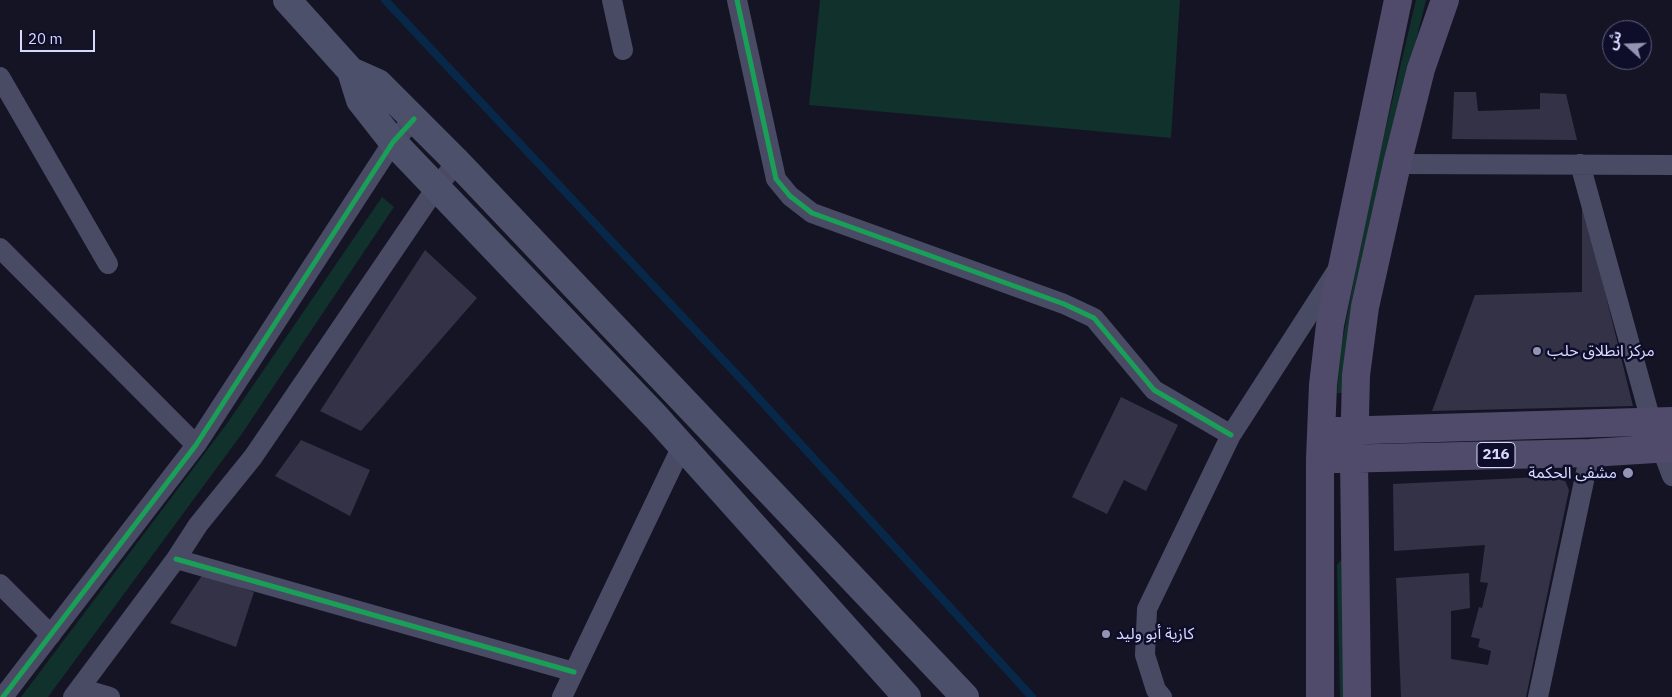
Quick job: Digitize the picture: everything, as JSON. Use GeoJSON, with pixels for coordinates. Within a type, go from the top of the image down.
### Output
{"type":"FeatureCollection","features":[{"type":"Feature","properties":{"kind":"main road"},"geometry":{"type":"LineString","coordinates":[[287,0],[351,71],[378,83],[457,162],[966,697]]}},
{"type":"Feature","properties":{"kind":"main road"},"geometry":{"type":"LineString","coordinates":[[1320,697],[1320,459],[1323,386],[1330,325],[1398,0]]}},
{"type":"Feature","properties":{"kind":"main road"},"geometry":{"type":"LineString","coordinates":[[1357,697],[1354,458],[1356,375],[1365,307],[1397,164],[1421,69],[1445,0]]}},
{"type":"Feature","properties":{"kind":"main road"},"geometry":{"type":"LineString","coordinates":[[351,71],[360,100],[393,142],[682,446],[908,697]]}},
{"type":"Feature","properties":{"kind":"main road","name":"216"},"geometry":{"type":"LineString","coordinates":[[1321,432],[1662,421]]}},
{"type":"Feature","properties":{"kind":"main road","name":"216"},"geometry":{"type":"LineString","coordinates":[[1320,459],[1590,453],[1667,448]]}},
{"type":"Feature","properties":{"kind":"street"},"geometry":{"type":"LineString","coordinates":[[612,0],[623,50]]}},
{"type":"Feature","properties":{"kind":"street"},"geometry":{"type":"LineString","coordinates":[[737,0],[776,179],[790,196],[812,213],[1064,304],[1094,318],[1154,390],[1231,435]]}},
{"type":"Feature","properties":{"kind":"street"},"geometry":{"type":"LineString","coordinates":[[0,77],[108,264]]}},
{"type":"Feature","properties":{"kind":"street"},"geometry":{"type":"LineString","coordinates":[[3,697],[196,446],[393,142],[414,119]]}},
{"type":"Feature","properties":{"kind":"street"},"geometry":{"type":"LineString","coordinates":[[110,697],[76,692],[176,559],[198,525],[252,456],[436,188],[457,162]]}},
{"type":"Feature","properties":{"kind":"street"},"geometry":{"type":"LineString","coordinates":[[1397,164],[1672,165]]}},
{"type":"Feature","properties":{"kind":"street"},"geometry":{"type":"LineString","coordinates":[[1580,164],[1662,421],[1672,476]]}},
{"type":"Feature","properties":{"kind":"street"},"geometry":{"type":"LineString","coordinates":[[0,248],[196,446]]}},
{"type":"Feature","properties":{"kind":"street"},"geometry":{"type":"LineString","coordinates":[[1162,697],[1156,690],[1145,654],[1146,609],[1231,435],[1343,261]]}},
{"type":"Feature","properties":{"kind":"street"},"geometry":{"type":"LineString","coordinates":[[562,697],[682,446]]}},
{"type":"Feature","properties":{"kind":"street"},"geometry":{"type":"LineString","coordinates":[[1538,697],[1590,453]]}},
{"type":"Feature","properties":{"kind":"street"},"geometry":{"type":"LineString","coordinates":[[176,559],[574,672]]}},
{"type":"Feature","properties":{"kind":"street"},"geometry":{"type":"LineString","coordinates":[[0,584],[51,635]]}},
{"type":"Feature","properties":{"kind":"green space"},"geometry":{"type":"Polygon","coordinates":[[[820,0],[1180,0],[1171,138],[809,105],[820,0]]]}},
{"type":"Feature","properties":{"kind":"green space"},"geometry":{"type":"Polygon","coordinates":[[[1416,0],[1426,0],[1377,199],[1345,393],[1337,393],[1341,348],[1370,195],[1416,0]]]}},
{"type":"Feature","properties":{"kind":"green space"},"geometry":{"type":"Polygon","coordinates":[[[382,197],[394,207],[241,435],[48,697],[21,697],[226,425],[382,197]]]}},
{"type":"Feature","properties":{"kind":"green space"},"geometry":{"type":"Polygon","coordinates":[[[1341,560],[1344,566],[1345,697],[1340,697],[1337,565],[1341,560]]]}},
{"type":"Feature","properties":{"kind":"building"},"geometry":{"type":"Polygon","coordinates":[[[1454,92],[1476,92],[1478,111],[1540,109],[1540,93],[1566,94],[1577,140],[1452,139],[1454,92]]]}},
{"type":"Feature","properties":{"kind":"building","name":"مركز انطلاق حلب"},"geometry":{"type":"Polygon","coordinates":[[[1582,198],[1633,406],[1432,411],[1475,295],[1582,292],[1582,198]]]}},
{"type":"Feature","properties":{"kind":"building"},"geometry":{"type":"Polygon","coordinates":[[[425,250],[477,298],[361,431],[320,411],[425,250]]]}},
{"type":"Feature","properties":{"kind":"building"},"geometry":{"type":"Polygon","coordinates":[[[1121,397],[1178,425],[1146,491],[1124,480],[1107,514],[1072,497],[1121,397]]]}},
{"type":"Feature","properties":{"kind":"building"},"geometry":{"type":"Polygon","coordinates":[[[301,440],[370,470],[350,516],[275,476],[301,440]]]}},
{"type":"Feature","properties":{"kind":"building"},"geometry":{"type":"Polygon","coordinates":[[[1563,476],[1569,490],[1526,697],[1401,697],[1396,578],[1469,573],[1470,608],[1451,611],[1451,659],[1488,665],[1491,651],[1478,647],[1480,639],[1471,637],[1479,607],[1482,608],[1488,583],[1480,582],[1485,545],[1394,551],[1393,484],[1563,476]]]}},
{"type":"Feature","properties":{"kind":"building"},"geometry":{"type":"Polygon","coordinates":[[[203,574],[254,592],[236,647],[170,623],[203,574]]]}},
{"type":"Feature","properties":{"kind":"waterway"},"geometry":{"type":"LineString","coordinates":[[385,0],[741,379],[1032,697]]}},
{"type":"Feature","properties":{"kind":"cycle path"},"geometry":{"type":"LineString","coordinates":[[737,0],[776,179],[790,196],[812,213],[1064,304],[1094,318],[1154,390],[1231,435]]}},
{"type":"Feature","properties":{"kind":"cycle path"},"geometry":{"type":"LineString","coordinates":[[3,697],[196,445],[393,142],[414,119]]}},
{"type":"Feature","properties":{"kind":"cycle path"},"geometry":{"type":"LineString","coordinates":[[176,559],[574,672]]}},
{"type":"Feature","properties":{"kind":"place","name":"مركز انطلاق حلب"},"geometry":{"type":"Point","coordinates":[1537,351]}},
{"type":"Feature","properties":{"kind":"place","name":"مشفى الحكمة"},"geometry":{"type":"Point","coordinates":[1628,473]}},
{"type":"Feature","properties":{"kind":"place","name":"كازية أبو وليد"},"geometry":{"type":"Point","coordinates":[1106,634]}}]}
